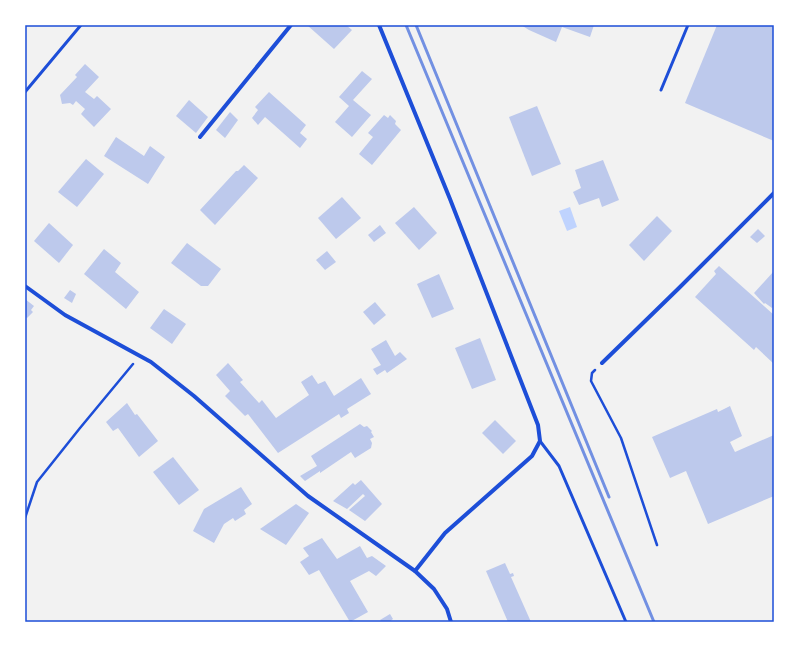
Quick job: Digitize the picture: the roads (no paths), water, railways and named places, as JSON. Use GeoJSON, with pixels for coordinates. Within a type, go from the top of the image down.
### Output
{"type":"FeatureCollection","features":[{"type":"Feature","properties":{"kind":"street"},"geometry":{"type":"LineString","coordinates":[[200,137],[292,25]]}},
{"type":"Feature","properties":{"kind":"street"},"geometry":{"type":"LineString","coordinates":[[379,25],[450,199],[538,425],[540,441],[532,456],[445,533],[415,571]]}},
{"type":"Feature","properties":{"kind":"street"},"geometry":{"type":"LineString","coordinates":[[602,362],[680,288],[774,193]]}},
{"type":"Feature","properties":{"kind":"street"},"geometry":{"type":"LineString","coordinates":[[25,286],[65,315],[151,362],[194,396],[308,496],[415,571],[434,589],[446,609],[451,622]]}},
{"type":"Feature","properties":{"kind":"lane"},"geometry":{"type":"LineString","coordinates":[[25,92],[81,25]]}},
{"type":"Feature","properties":{"kind":"lane"},"geometry":{"type":"LineString","coordinates":[[661,90],[688,25]]}},
{"type":"Feature","properties":{"kind":"lane"},"geometry":{"type":"LineString","coordinates":[[540,441],[559,466],[626,622]]}},
{"type":"Feature","properties":{"kind":"water"},"geometry":{"type":"Polygon","coordinates":[[[570,207],[577,227],[567,231],[559,211],[570,207]]]}},
{"type":"Feature","properties":{"kind":"railway"},"geometry":{"type":"LineString","coordinates":[[406,25],[654,622]]}},
{"type":"Feature","properties":{"kind":"railway"},"geometry":{"type":"LineString","coordinates":[[416,25],[609,497]]}}]}
